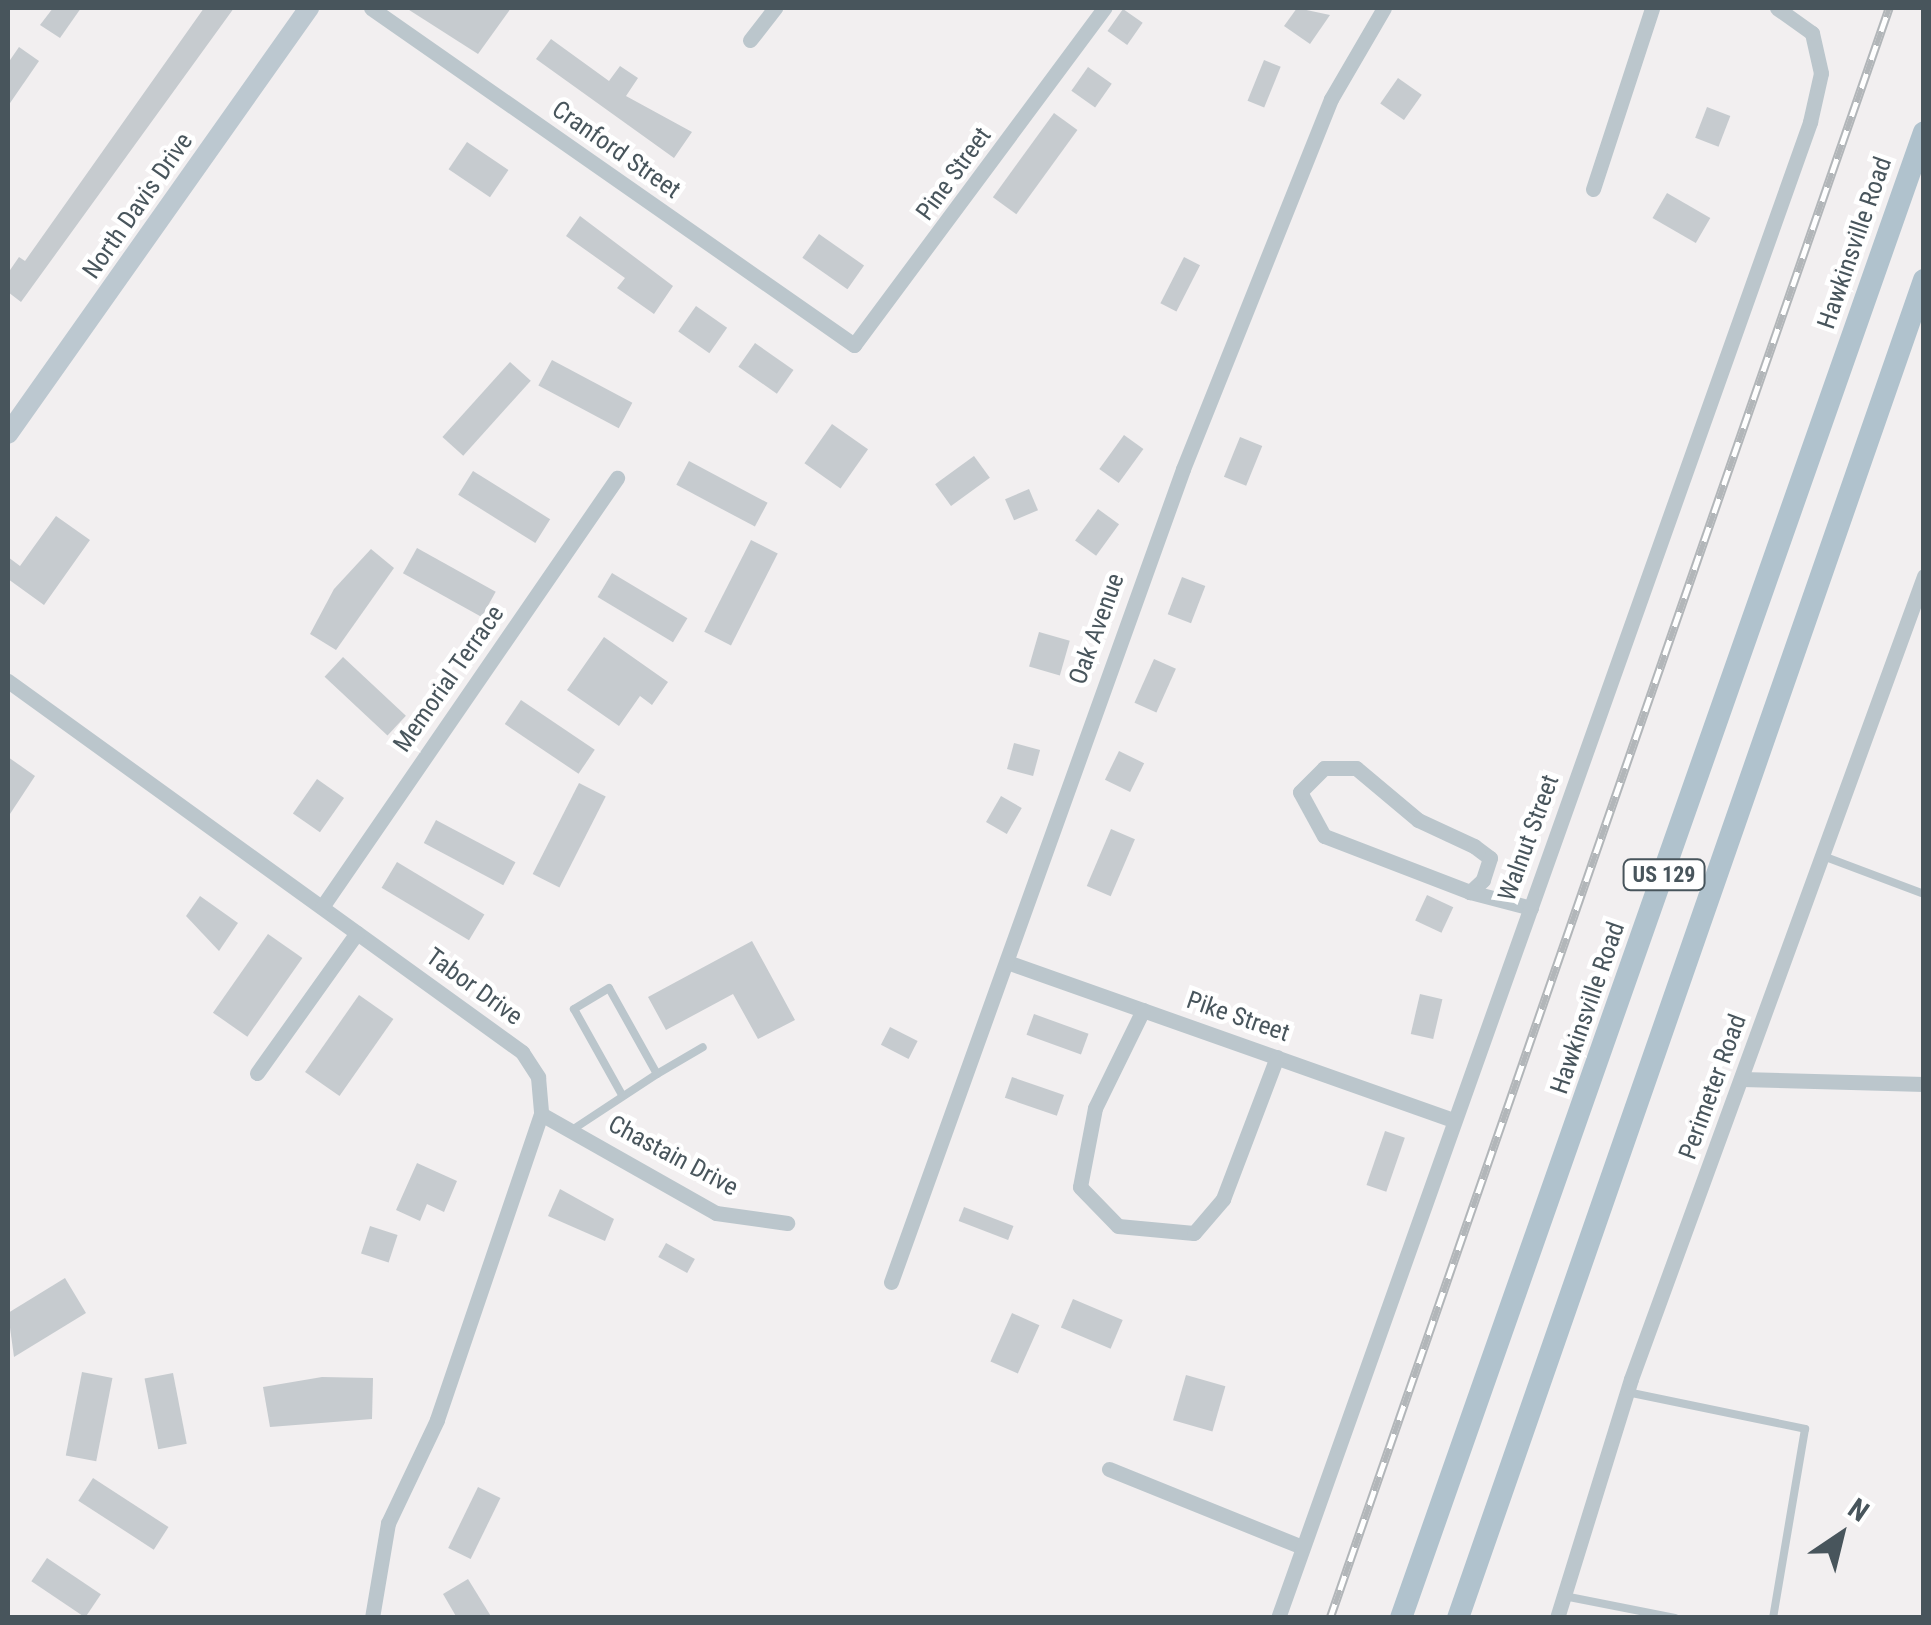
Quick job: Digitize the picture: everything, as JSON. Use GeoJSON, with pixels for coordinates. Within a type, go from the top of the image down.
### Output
{"type":"FeatureCollection","features":[{"type":"Feature","properties":{"kind":"main road","name":"North Davis Drive"},"geometry":{"type":"LineString","coordinates":[[8,434],[309,8]]}},
{"type":"Feature","properties":{"kind":"main road","name":"Hawkinsville Road"},"geometry":{"type":"LineString","coordinates":[[1401,1618],[1924,132]]}},
{"type":"Feature","properties":{"kind":"main road","name":"US 129"},"geometry":{"type":"LineString","coordinates":[[1458,1618],[1924,280]]}},
{"type":"Feature","properties":{"kind":"street","name":"Cranford Street"},"geometry":{"type":"LineString","coordinates":[[371,8],[833,333]]}},
{"type":"Feature","properties":{"kind":"street"},"geometry":{"type":"LineString","coordinates":[[750,40],[775,8]]}},
{"type":"Feature","properties":{"kind":"street","name":"Pine Street"},"geometry":{"type":"LineString","coordinates":[[833,333],[854,344],[871,332],[1104,8]]}},
{"type":"Feature","properties":{"kind":"street","name":"Oak Avenue"},"geometry":{"type":"LineString","coordinates":[[891,1282],[1183,469],[1331,99],[1384,8]]}},
{"type":"Feature","properties":{"kind":"street"},"geometry":{"type":"LineString","coordinates":[[1593,189],[1652,8]]}},
{"type":"Feature","properties":{"kind":"street","name":"Walnut Street"},"geometry":{"type":"LineString","coordinates":[[1278,1618],[1452,1120],[1531,908],[1821,73],[1812,33],[1778,8]]}},
{"type":"Feature","properties":{"kind":"street","name":"Memorial Terrace"},"geometry":{"type":"LineString","coordinates":[[322,907],[618,478]]}},
{"type":"Feature","properties":{"kind":"street","name":"Perimeter Road"},"geometry":{"type":"LineString","coordinates":[[1557,1618],[1628,1392],[1924,576]]}},
{"type":"Feature","properties":{"kind":"street","name":"Tabor Drive"},"geometry":{"type":"LineString","coordinates":[[8,681],[522,1052],[538,1076],[541,1114]]}},
{"type":"Feature","properties":{"kind":"street"},"geometry":{"type":"LineString","coordinates":[[1470,892],[1490,858],[1418,820],[1374,778],[1324,768],[1300,792],[1324,836],[1470,892],[1531,908]]}},
{"type":"Feature","properties":{"kind":"street"},"geometry":{"type":"LineString","coordinates":[[257,1073],[357,933]]}},
{"type":"Feature","properties":{"kind":"street","name":"Pike Street"},"geometry":{"type":"LineString","coordinates":[[1007,962],[1452,1120]]}},
{"type":"Feature","properties":{"kind":"street"},"geometry":{"type":"LineString","coordinates":[[1143,1010],[1095,1108],[1080,1188],[1118,1226],[1194,1233],[1223,1199],[1276,1057]]}},
{"type":"Feature","properties":{"kind":"street"},"geometry":{"type":"LineString","coordinates":[[1743,1078],[1924,1084]]}},
{"type":"Feature","properties":{"kind":"street"},"geometry":{"type":"LineString","coordinates":[[372,1618],[388,1523],[437,1420],[541,1114]]}},
{"type":"Feature","properties":{"kind":"street","name":"Chastain Drive"},"geometry":{"type":"LineString","coordinates":[[541,1114],[716,1213],[787,1223]]}},
{"type":"Feature","properties":{"kind":"street"},"geometry":{"type":"LineString","coordinates":[[1109,1469],[1302,1547]]}},
{"type":"Feature","properties":{"kind":"lane"},"geometry":{"type":"LineString","coordinates":[[1823,856],[1924,894]]}},
{"type":"Feature","properties":{"kind":"lane"},"geometry":{"type":"LineString","coordinates":[[622,1095],[574,1009],[609,988],[656,1074]]}},
{"type":"Feature","properties":{"kind":"lane"},"geometry":{"type":"LineString","coordinates":[[572,1130],[622,1095],[704,1047]]}},
{"type":"Feature","properties":{"kind":"lane"},"geometry":{"type":"LineString","coordinates":[[1628,1392],[1806,1429],[1774,1618]]}},
{"type":"Feature","properties":{"kind":"lane"},"geometry":{"type":"LineString","coordinates":[[1564,1596],[1675,1618]]}},
{"type":"Feature","properties":{"kind":"building"},"geometry":{"type":"Polygon","coordinates":[[[53,8],[81,8],[60,38],[40,25],[53,8]]]}},
{"type":"Feature","properties":{"kind":"building"},"geometry":{"type":"Polygon","coordinates":[[[204,8],[234,8],[21,302],[8,292],[8,273],[19,257],[25,261],[204,8]]]}},
{"type":"Feature","properties":{"kind":"building"},"geometry":{"type":"Polygon","coordinates":[[[406,8],[511,8],[478,54],[406,8]]]}},
{"type":"Feature","properties":{"kind":"building"},"geometry":{"type":"Polygon","coordinates":[[[1297,8],[1330,15],[1310,44],[1284,26],[1297,8]]]}},
{"type":"Feature","properties":{"kind":"building"},"geometry":{"type":"Polygon","coordinates":[[[1123,9],[1143,23],[1127,45],[1108,31],[1123,9]]]}},
{"type":"Feature","properties":{"kind":"building"},"geometry":{"type":"Polygon","coordinates":[[[551,39],[609,81],[620,66],[638,78],[626,96],[692,132],[674,158],[536,59],[551,39]]]}},
{"type":"Feature","properties":{"kind":"building"},"geometry":{"type":"Polygon","coordinates":[[[19,47],[39,61],[8,106],[8,63],[19,47]]]}},
{"type":"Feature","properties":{"kind":"building"},"geometry":{"type":"Polygon","coordinates":[[[1264,60],[1281,67],[1264,108],[1248,101],[1264,60]]]}},
{"type":"Feature","properties":{"kind":"building"},"geometry":{"type":"Polygon","coordinates":[[[1088,67],[1112,84],[1095,107],[1071,91],[1088,67]]]}},
{"type":"Feature","properties":{"kind":"building"},"geometry":{"type":"Polygon","coordinates":[[[1398,78],[1422,95],[1404,120],[1380,103],[1398,78]]]}},
{"type":"Feature","properties":{"kind":"building"},"geometry":{"type":"Polygon","coordinates":[[[1707,107],[1730,116],[1719,147],[1695,138],[1707,107]]]}},
{"type":"Feature","properties":{"kind":"building"},"geometry":{"type":"Polygon","coordinates":[[[1054,113],[1077,130],[1016,214],[993,197],[1054,113]]]}},
{"type":"Feature","properties":{"kind":"building"},"geometry":{"type":"Polygon","coordinates":[[[467,142],[508,170],[490,197],[449,169],[467,142]]]}},
{"type":"Feature","properties":{"kind":"building"},"geometry":{"type":"Polygon","coordinates":[[[1667,193],[1710,218],[1696,243],[1652,218],[1667,193]]]}},
{"type":"Feature","properties":{"kind":"building"},"geometry":{"type":"Polygon","coordinates":[[[580,216],[673,286],[654,314],[617,288],[625,278],[566,236],[580,216]]]}},
{"type":"Feature","properties":{"kind":"building"},"geometry":{"type":"Polygon","coordinates":[[[819,234],[864,266],[847,289],[802,258],[819,234]]]}},
{"type":"Feature","properties":{"kind":"building"},"geometry":{"type":"Polygon","coordinates":[[[1184,257],[1200,265],[1176,312],[1160,303],[1184,257]]]}},
{"type":"Feature","properties":{"kind":"building"},"geometry":{"type":"Polygon","coordinates":[[[696,306],[727,328],[709,353],[678,331],[696,306]]]}},
{"type":"Feature","properties":{"kind":"building"},"geometry":{"type":"Polygon","coordinates":[[[755,343],[794,370],[777,394],[738,367],[755,343]]]}},
{"type":"Feature","properties":{"kind":"building"},"geometry":{"type":"Polygon","coordinates":[[[552,360],[632,403],[619,428],[538,386],[552,360]]]}},
{"type":"Feature","properties":{"kind":"building"},"geometry":{"type":"Polygon","coordinates":[[[510,362],[531,381],[463,456],[442,437],[510,362]]]}},
{"type":"Feature","properties":{"kind":"building"},"geometry":{"type":"Polygon","coordinates":[[[832,424],[868,449],[841,489],[804,463],[832,424]]]}},
{"type":"Feature","properties":{"kind":"building"},"geometry":{"type":"Polygon","coordinates":[[[1124,435],[1143,449],[1119,483],[1099,469],[1124,435]]]}},
{"type":"Feature","properties":{"kind":"building"},"geometry":{"type":"Polygon","coordinates":[[[1240,437],[1262,446],[1246,486],[1224,477],[1240,437]]]}},
{"type":"Feature","properties":{"kind":"building"},"geometry":{"type":"Polygon","coordinates":[[[974,456],[990,478],[951,506],[935,484],[974,456]]]}},
{"type":"Feature","properties":{"kind":"building"},"geometry":{"type":"Polygon","coordinates":[[[689,461],[768,503],[755,527],[676,485],[689,461]]]}},
{"type":"Feature","properties":{"kind":"building"},"geometry":{"type":"Polygon","coordinates":[[[473,471],[550,519],[535,543],[458,495],[473,471]]]}},
{"type":"Feature","properties":{"kind":"building"},"geometry":{"type":"Polygon","coordinates":[[[1029,489],[1038,510],[1014,520],[1005,499],[1029,489]]]}},
{"type":"Feature","properties":{"kind":"building"},"geometry":{"type":"Polygon","coordinates":[[[1098,509],[1119,524],[1096,556],[1075,541],[1098,509]]]}},
{"type":"Feature","properties":{"kind":"building"},"geometry":{"type":"Polygon","coordinates":[[[56,516],[90,540],[44,605],[8,579],[8,557],[20,566],[56,516]]]}},
{"type":"Feature","properties":{"kind":"building"},"geometry":{"type":"Polygon","coordinates":[[[751,540],[778,554],[731,645],[704,632],[751,540]]]}},
{"type":"Feature","properties":{"kind":"building"},"geometry":{"type":"Polygon","coordinates":[[[417,548],[496,592],[482,617],[403,573],[417,548]]]}},
{"type":"Feature","properties":{"kind":"building"},"geometry":{"type":"Polygon","coordinates":[[[371,549],[394,568],[336,650],[310,634],[334,589],[371,549]]]}},
{"type":"Feature","properties":{"kind":"building"},"geometry":{"type":"Polygon","coordinates":[[[612,573],[687,618],[673,642],[598,597],[612,573]]]}},
{"type":"Feature","properties":{"kind":"building"},"geometry":{"type":"Polygon","coordinates":[[[1182,577],[1205,586],[1191,623],[1168,614],[1182,577]]]}},
{"type":"Feature","properties":{"kind":"building"},"geometry":{"type":"Polygon","coordinates":[[[1039,632],[1070,641],[1060,675],[1029,667],[1039,632]]]}},
{"type":"Feature","properties":{"kind":"building"},"geometry":{"type":"Polygon","coordinates":[[[604,637],[668,682],[652,705],[640,696],[619,726],[567,690],[604,637]]]}},
{"type":"Feature","properties":{"kind":"building"},"geometry":{"type":"Polygon","coordinates":[[[343,657],[406,716],[387,735],[325,677],[343,657]]]}},
{"type":"Feature","properties":{"kind":"building"},"geometry":{"type":"Polygon","coordinates":[[[1154,659],[1176,669],[1156,713],[1134,703],[1154,659]]]}},
{"type":"Feature","properties":{"kind":"building"},"geometry":{"type":"Polygon","coordinates":[[[521,700],[595,750],[579,774],[505,724],[521,700]]]}},
{"type":"Feature","properties":{"kind":"building"},"geometry":{"type":"Polygon","coordinates":[[[1014,743],[1040,750],[1033,776],[1007,769],[1014,743]]]}},
{"type":"Feature","properties":{"kind":"building"},"geometry":{"type":"Polygon","coordinates":[[[1119,751],[1144,763],[1130,792],[1105,780],[1119,751]]]}},
{"type":"Feature","properties":{"kind":"building"},"geometry":{"type":"Polygon","coordinates":[[[8,757],[35,776],[8,817],[8,757]]]}},
{"type":"Feature","properties":{"kind":"building"},"geometry":{"type":"Polygon","coordinates":[[[317,779],[344,798],[320,832],[293,813],[317,779]]]}},
{"type":"Feature","properties":{"kind":"building"},"geometry":{"type":"Polygon","coordinates":[[[579,783],[606,797],[559,888],[533,874],[579,783]]]}},
{"type":"Feature","properties":{"kind":"building"},"geometry":{"type":"Polygon","coordinates":[[[1001,796],[1022,808],[1007,834],[986,822],[1001,796]]]}},
{"type":"Feature","properties":{"kind":"building"},"geometry":{"type":"Polygon","coordinates":[[[436,820],[515,862],[503,885],[424,843],[436,820]]]}},
{"type":"Feature","properties":{"kind":"building"},"geometry":{"type":"Polygon","coordinates":[[[1111,829],[1135,839],[1111,896],[1087,886],[1111,829]]]}},
{"type":"Feature","properties":{"kind":"building"},"geometry":{"type":"Polygon","coordinates":[[[397,862],[484,915],[469,940],[382,888],[397,862]]]}},
{"type":"Feature","properties":{"kind":"building"},"geometry":{"type":"Polygon","coordinates":[[[1427,895],[1453,907],[1441,933],[1415,920],[1427,895]]]}},
{"type":"Feature","properties":{"kind":"building"},"geometry":{"type":"Polygon","coordinates":[[[200,896],[238,923],[219,951],[186,916],[200,896]]]}},
{"type":"Feature","properties":{"kind":"building"},"geometry":{"type":"Polygon","coordinates":[[[268,934],[302,958],[247,1037],[213,1013],[268,934]]]}},
{"type":"Feature","properties":{"kind":"building"},"geometry":{"type":"Polygon","coordinates":[[[752,941],[795,1020],[758,1039],[733,994],[666,1030],[648,997],[752,941]]]}},
{"type":"Feature","properties":{"kind":"building"},"geometry":{"type":"Polygon","coordinates":[[[1420,994],[1442,999],[1433,1039],[1411,1034],[1420,994]]]}},
{"type":"Feature","properties":{"kind":"building"},"geometry":{"type":"Polygon","coordinates":[[[359,995],[393,1019],[339,1096],[305,1072],[359,995]]]}},
{"type":"Feature","properties":{"kind":"building"},"geometry":{"type":"Polygon","coordinates":[[[1034,1014],[1089,1034],[1081,1055],[1026,1035],[1034,1014]]]}},
{"type":"Feature","properties":{"kind":"building"},"geometry":{"type":"Polygon","coordinates":[[[890,1027],[918,1041],[909,1059],[881,1045],[890,1027]]]}},
{"type":"Feature","properties":{"kind":"building"},"geometry":{"type":"Polygon","coordinates":[[[1012,1077],[1064,1095],[1057,1116],[1005,1098],[1012,1077]]]}},
{"type":"Feature","properties":{"kind":"building"},"geometry":{"type":"Polygon","coordinates":[[[1385,1131],[1405,1138],[1386,1192],[1366,1185],[1385,1131]]]}},
{"type":"Feature","properties":{"kind":"building"},"geometry":{"type":"Polygon","coordinates":[[[417,1163],[457,1181],[444,1212],[427,1204],[420,1221],[396,1210],[417,1163]]]}},
{"type":"Feature","properties":{"kind":"building"},"geometry":{"type":"Polygon","coordinates":[[[560,1189],[614,1219],[605,1241],[548,1216],[560,1189]]]}},
{"type":"Feature","properties":{"kind":"building"},"geometry":{"type":"Polygon","coordinates":[[[964,1207],[1013,1226],[1008,1240],[959,1221],[964,1207]]]}},
{"type":"Feature","properties":{"kind":"building"},"geometry":{"type":"Polygon","coordinates":[[[370,1226],[398,1235],[389,1263],[361,1254],[370,1226]]]}},
{"type":"Feature","properties":{"kind":"building"},"geometry":{"type":"Polygon","coordinates":[[[666,1243],[695,1259],[687,1273],[658,1257],[666,1243]]]}},
{"type":"Feature","properties":{"kind":"building"},"geometry":{"type":"Polygon","coordinates":[[[65,1278],[86,1313],[14,1357],[8,1313],[65,1278]]]}},
{"type":"Feature","properties":{"kind":"building"},"geometry":{"type":"Polygon","coordinates":[[[1073,1299],[1123,1320],[1111,1349],[1061,1328],[1073,1299]]]}},
{"type":"Feature","properties":{"kind":"building"},"geometry":{"type":"Polygon","coordinates":[[[1012,1313],[1039,1325],[1018,1374],[990,1361],[1012,1313]]]}},
{"type":"Feature","properties":{"kind":"building"},"geometry":{"type":"Polygon","coordinates":[[[82,1372],[112,1378],[96,1461],[66,1455],[82,1372]]]}},
{"type":"Feature","properties":{"kind":"building"},"geometry":{"type":"Polygon","coordinates":[[[173,1373],[187,1444],[158,1449],[145,1379],[173,1373]]]}},
{"type":"Feature","properties":{"kind":"building"},"geometry":{"type":"Polygon","coordinates":[[[1186,1375],[1225,1386],[1212,1431],[1173,1420],[1186,1375]]]}},
{"type":"Feature","properties":{"kind":"building"},"geometry":{"type":"Polygon","coordinates":[[[322,1377],[373,1378],[372,1419],[270,1427],[263,1387],[322,1377]]]}},
{"type":"Feature","properties":{"kind":"building"},"geometry":{"type":"Polygon","coordinates":[[[93,1478],[168,1527],[154,1550],[78,1501],[93,1478]]]}},
{"type":"Feature","properties":{"kind":"building"},"geometry":{"type":"Polygon","coordinates":[[[478,1487],[500,1498],[471,1559],[448,1548],[478,1487]]]}},
{"type":"Feature","properties":{"kind":"building"},"geometry":{"type":"Polygon","coordinates":[[[47,1558],[101,1594],[85,1618],[31,1581],[47,1558]]]}},
{"type":"Feature","properties":{"kind":"building"},"geometry":{"type":"Polygon","coordinates":[[[468,1579],[492,1618],[457,1618],[443,1594],[468,1579]]]}},
{"type":"Feature","properties":{"kind":"railway"},"geometry":{"type":"LineString","coordinates":[[1330,1618],[1889,8]]}}]}
